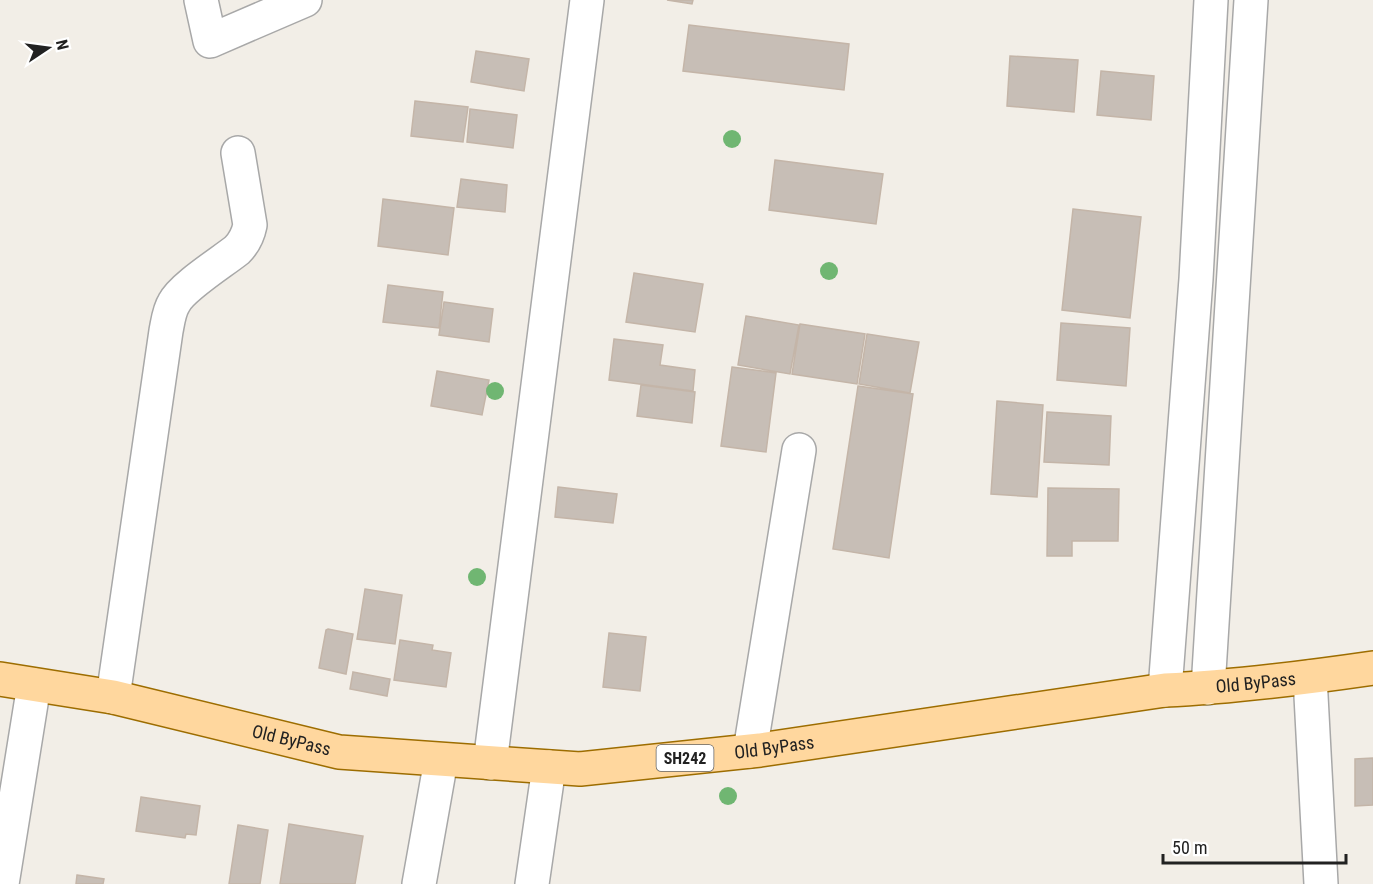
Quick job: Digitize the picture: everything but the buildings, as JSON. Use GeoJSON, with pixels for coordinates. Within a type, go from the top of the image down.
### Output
{"type":"FeatureCollection","features":[{"type":"Feature","properties":{"kind":"main road","name":"Old ByPass"},"geometry":{"type":"LineString","coordinates":[[0,679],[113,697],[339,752],[580,769],[750,751],[1165,690],[1208,688],[1373,668]]}},
{"type":"Feature","properties":{"kind":"street"},"geometry":{"type":"LineString","coordinates":[[201,0],[210,41],[304,0]]}},
{"type":"Feature","properties":{"kind":"street"},"geometry":{"type":"LineString","coordinates":[[490,763],[587,0]]}},
{"type":"Feature","properties":{"kind":"street"},"geometry":{"type":"LineString","coordinates":[[1165,690],[1196,279],[1211,0]]}},
{"type":"Feature","properties":{"kind":"street"},"geometry":{"type":"LineString","coordinates":[[1208,688],[1251,0]]}},
{"type":"Feature","properties":{"kind":"street"},"geometry":{"type":"LineString","coordinates":[[113,697],[170,312],[175,300],[186,288],[237,250],[248,233],[250,225],[238,153]]}},
{"type":"Feature","properties":{"kind":"street"},"geometry":{"type":"LineString","coordinates":[[750,751],[798,450]]}},
{"type":"Feature","properties":{"kind":"street"},"geometry":{"type":"LineString","coordinates":[[1310,677],[1320,884]]}},
{"type":"Feature","properties":{"kind":"street"},"geometry":{"type":"LineString","coordinates":[[2,884],[34,685]]}},
{"type":"Feature","properties":{"kind":"street"},"geometry":{"type":"LineString","coordinates":[[419,884],[441,759]]}},
{"type":"Feature","properties":{"kind":"street"},"geometry":{"type":"LineString","coordinates":[[532,884],[549,767]]}}]}
